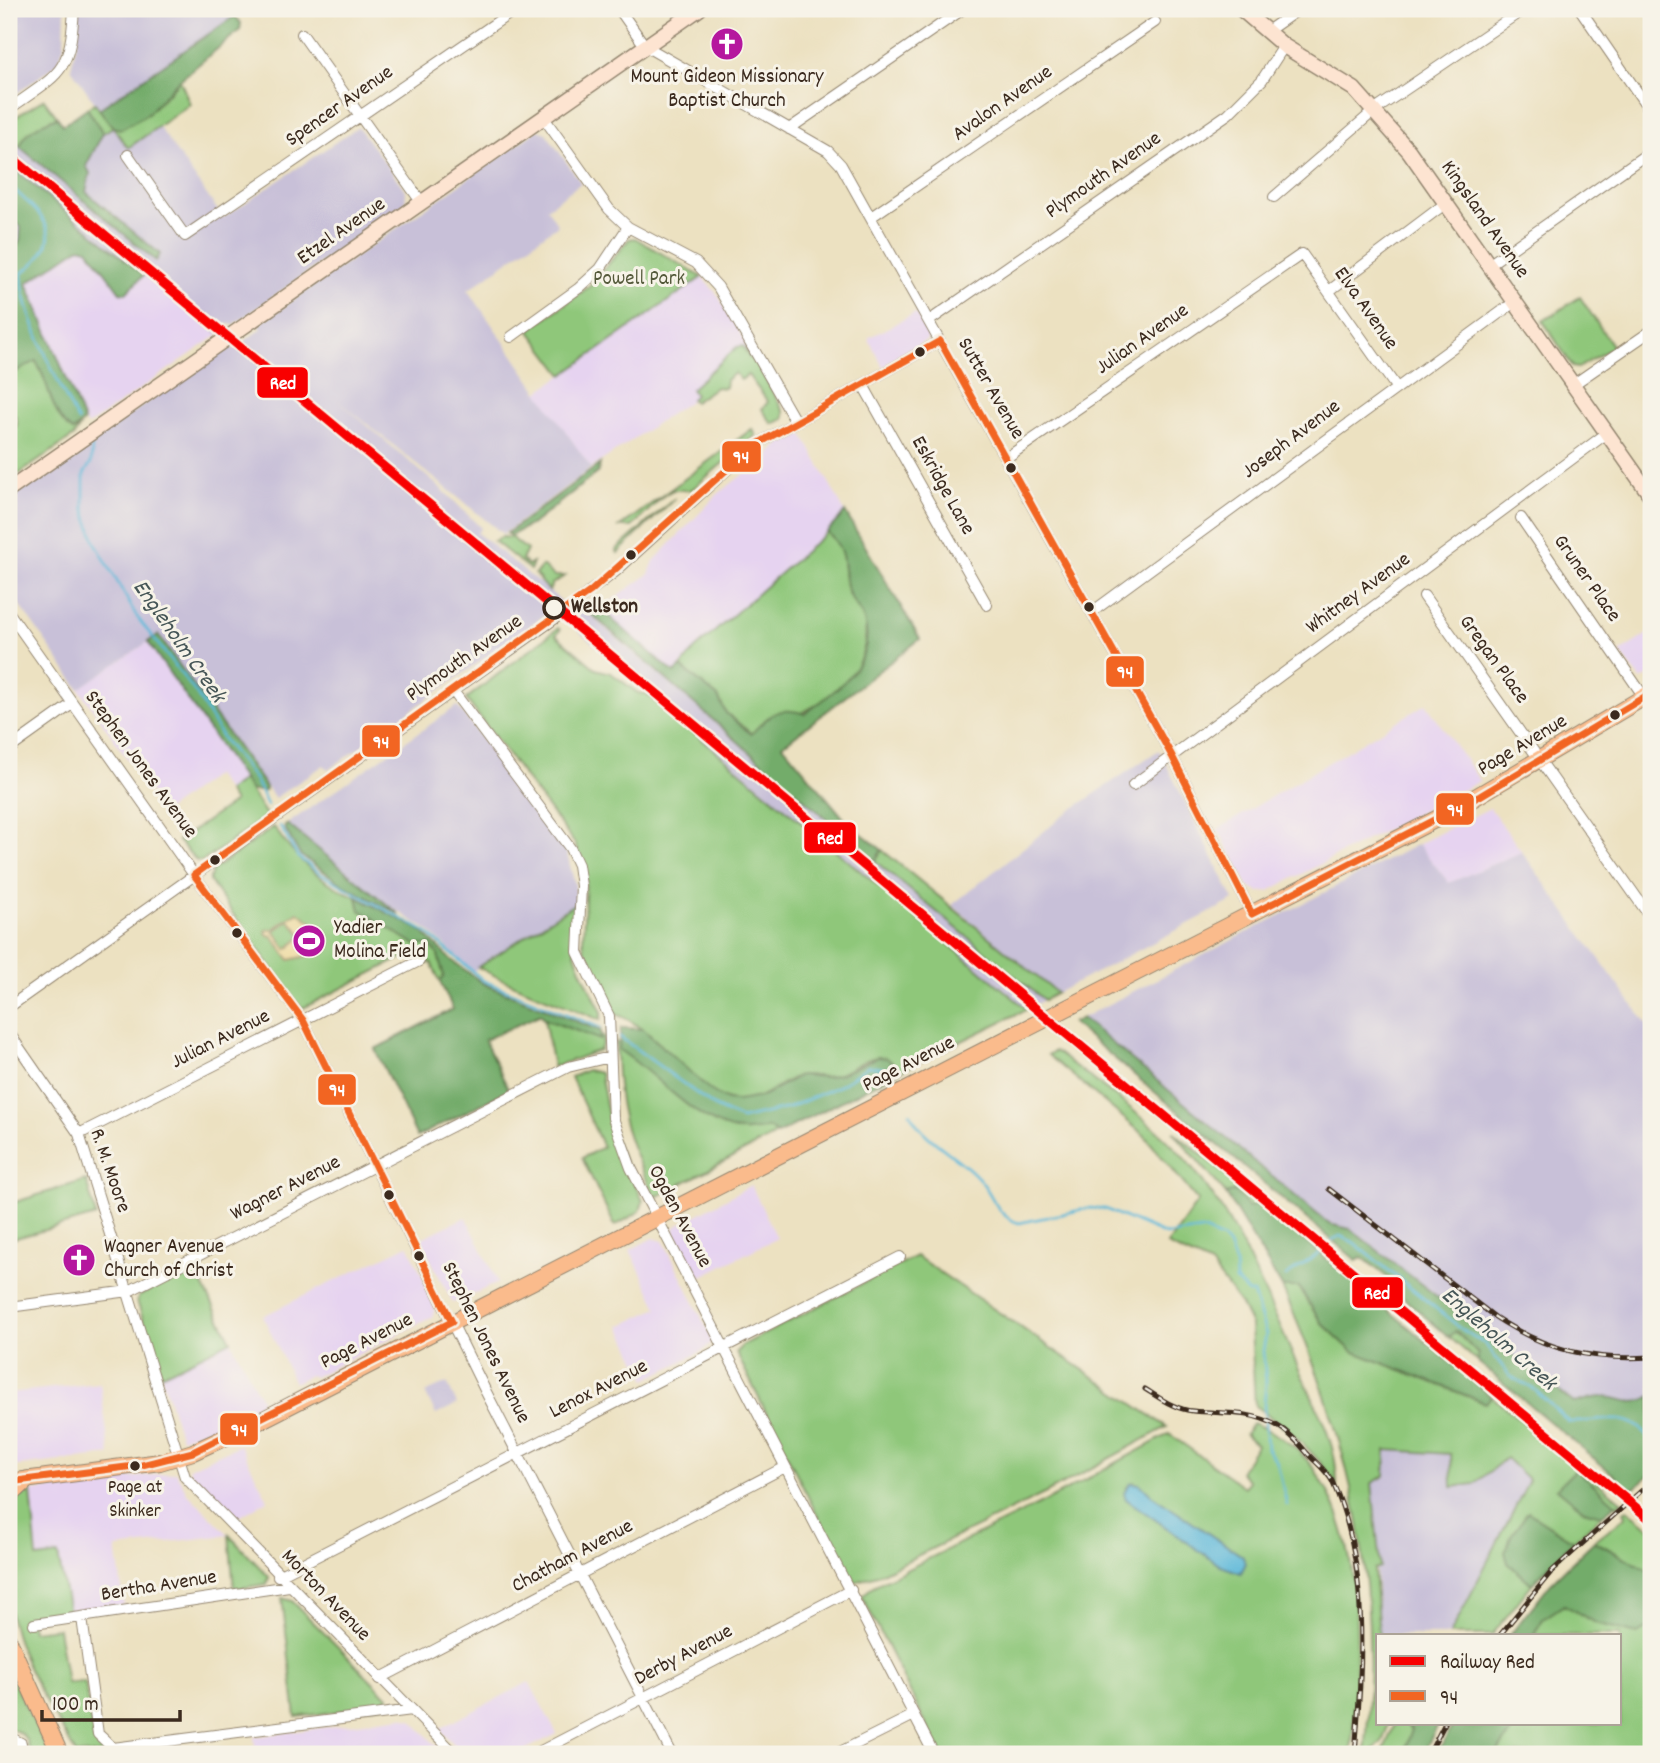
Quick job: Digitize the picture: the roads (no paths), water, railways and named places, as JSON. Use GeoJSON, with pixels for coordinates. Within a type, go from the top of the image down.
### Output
{"type":"FeatureCollection","features":[{"type":"Feature","properties":{"kind":"main road","name":"Page Avenue"},"geometry":{"type":"LineString","coordinates":[[9,1482],[135,1466],[177,1457],[250,1426],[1452,811],[1649,699]]}},
{"type":"Feature","properties":{"kind":"main road"},"geometry":{"type":"LineString","coordinates":[[9,1497],[28,1479]]}},
{"type":"Feature","properties":{"kind":"main road"},"geometry":{"type":"LineString","coordinates":[[9,1641],[60,1754]]}},
{"type":"Feature","properties":{"kind":"street"},"geometry":{"type":"LineString","coordinates":[[9,109],[52,79],[64,66],[70,51],[74,9]]}},
{"type":"Feature","properties":{"kind":"street","name":"Spencer Avenue"},"geometry":{"type":"LineString","coordinates":[[128,155],[186,236],[516,9]]}},
{"type":"Feature","properties":{"kind":"street","name":"Sutter Avenue"},"geometry":{"type":"LineString","coordinates":[[619,9],[645,46],[835,157],[872,217],[1172,756],[1252,914]]}},
{"type":"Feature","properties":{"kind":"street","name":"Etzel Avenue"},"geometry":{"type":"LineString","coordinates":[[9,490],[699,9]]}},
{"type":"Feature","properties":{"kind":"street"},"geometry":{"type":"LineString","coordinates":[[789,129],[963,9]]}},
{"type":"Feature","properties":{"kind":"street","name":"Kingsland Avenue"},"geometry":{"type":"LineString","coordinates":[[1241,9],[1284,46],[1354,89],[1375,110],[1409,151],[1490,264],[1651,496]]}},
{"type":"Feature","properties":{"kind":"street"},"geometry":{"type":"LineString","coordinates":[[1266,32],[1299,9]]}},
{"type":"Feature","properties":{"kind":"street"},"geometry":{"type":"LineString","coordinates":[[1274,197],[1375,110],[1524,9]]}},
{"type":"Feature","properties":{"kind":"street"},"geometry":{"type":"LineString","coordinates":[[1580,9],[1651,112]]}},
{"type":"Feature","properties":{"kind":"street","name":"Avalon Avenue"},"geometry":{"type":"LineString","coordinates":[[872,217],[1155,22]]}},
{"type":"Feature","properties":{"kind":"street"},"geometry":{"type":"LineString","coordinates":[[302,34],[422,203]]}},
{"type":"Feature","properties":{"kind":"street","name":"Plymouth Avenue"},"geometry":{"type":"LineString","coordinates":[[929,321],[1228,114],[1262,80],[1284,46]]}},
{"type":"Feature","properties":{"kind":"street"},"geometry":{"type":"LineString","coordinates":[[544,118],[609,209],[628,227],[696,263],[718,287],[795,421]]}},
{"type":"Feature","properties":{"kind":"street"},"geometry":{"type":"LineString","coordinates":[[1490,264],[1651,151]]}},
{"type":"Feature","properties":{"kind":"street"},"geometry":{"type":"LineString","coordinates":[[1329,290],[1446,203]]}},
{"type":"Feature","properties":{"kind":"street"},"geometry":{"type":"LineString","coordinates":[[511,337],[593,275],[628,227]]}},
{"type":"Feature","properties":{"kind":"street","name":"Elva Avenue"},"geometry":{"type":"LineString","coordinates":[[1302,254],[1396,387]]}},
{"type":"Feature","properties":{"kind":"street","name":"Julian Avenue"},"geometry":{"type":"LineString","coordinates":[[1006,458],[1302,254]]}},
{"type":"Feature","properties":{"kind":"street","name":"Joseph Avenue"},"geometry":{"type":"LineString","coordinates":[[1092,612],[1516,301]]}},
{"type":"Feature","properties":{"kind":"street"},"geometry":{"type":"LineString","coordinates":[[1574,384],[1651,331]]}},
{"type":"Feature","properties":{"kind":"street","name":"Plymouth Avenue"},"geometry":{"type":"LineString","coordinates":[[9,1007],[592,591],[655,536],[731,463],[795,421],[940,341]]}},
{"type":"Feature","properties":{"kind":"street","name":"Eskridge Lane"},"geometry":{"type":"LineString","coordinates":[[863,385],[987,606]]}},
{"type":"Feature","properties":{"kind":"street","name":"Whitney Avenue"},"geometry":{"type":"LineString","coordinates":[[1133,785],[1607,433]]}},
{"type":"Feature","properties":{"kind":"street","name":"Gruner Place"},"geometry":{"type":"LineString","coordinates":[[1521,518],[1649,699]]}},
{"type":"Feature","properties":{"kind":"street","name":"Gregan Place"},"geometry":{"type":"LineString","coordinates":[[1424,596],[1651,918]]}},
{"type":"Feature","properties":{"kind":"street","name":"Stephen Jones Avenue"},"geometry":{"type":"LineString","coordinates":[[9,613],[194,875],[303,1020],[579,1575],[672,1754]]}},
{"type":"Feature","properties":{"kind":"street","name":"Ogden Avenue"},"geometry":{"type":"LineString","coordinates":[[453,691],[559,831],[578,865],[581,886],[578,952],[609,1016],[613,1118],[631,1168],[934,1754]]}},
{"type":"Feature","properties":{"kind":"street"},"geometry":{"type":"LineString","coordinates":[[9,750],[72,704]]}},
{"type":"Feature","properties":{"kind":"street","name":"Julian Avenue"},"geometry":{"type":"LineString","coordinates":[[79,1134],[419,961]]}},
{"type":"Feature","properties":{"kind":"street","name":"R. M. Moore"},"geometry":{"type":"LineString","coordinates":[[9,1032],[79,1134],[177,1457]]}},
{"type":"Feature","properties":{"kind":"street","name":"Wagner Avenue"},"geometry":{"type":"LineString","coordinates":[[9,1307],[129,1292],[568,1067],[610,1057]]}},
{"type":"Feature","properties":{"kind":"street","name":"Lenox Avenue"},"geometry":{"type":"LineString","coordinates":[[278,1576],[900,1257]]}},
{"type":"Feature","properties":{"kind":"street","name":"Morton Avenue"},"geometry":{"type":"LineString","coordinates":[[177,1457],[185,1477],[278,1576],[455,1754]]}},
{"type":"Feature","properties":{"kind":"street","name":"Chatham Avenue"},"geometry":{"type":"LineString","coordinates":[[379,1679],[785,1467]]}},
{"type":"Feature","properties":{"kind":"street","name":"Bertha Avenue"},"geometry":{"type":"LineString","coordinates":[[34,1624],[289,1586]]}},
{"type":"Feature","properties":{"kind":"street","name":"Derby Avenue"},"geometry":{"type":"LineString","coordinates":[[535,1754],[850,1590]]}},
{"type":"Feature","properties":{"kind":"street"},"geometry":{"type":"LineString","coordinates":[[82,1618],[98,1734],[113,1748],[412,1710]]}},
{"type":"Feature","properties":{"kind":"street"},"geometry":{"type":"LineString","coordinates":[[836,1754],[914,1715]]}},
{"type":"Feature","properties":{"kind":"street"},"geometry":{"type":"LineString","coordinates":[[9,1737],[21,1743],[21,1754]]}},
{"type":"Feature","properties":{"kind":"water"},"geometry":{"type":"Polygon","coordinates":[[[1131,1483],[1140,1484],[1151,1495],[1242,1556],[1246,1563],[1241,1573],[1221,1566],[1126,1499],[1124,1493],[1131,1483]]]}},
{"type":"Feature","properties":{"kind":"waterway","name":"Engleholm Creek"},"geometry":{"type":"LineString","coordinates":[[9,185],[33,207],[47,227],[49,237],[46,248],[22,273],[23,288],[34,327],[78,421]]}},
{"type":"Feature","properties":{"kind":"waterway","name":"Engleholm Creek"},"geometry":{"type":"LineString","coordinates":[[92,447],[91,463],[84,474],[84,507],[95,542],[137,617],[196,693],[223,739],[255,780],[267,805]]}},
{"type":"Feature","properties":{"kind":"waterway","name":"Engleholm Creek"},"geometry":{"type":"LineString","coordinates":[[280,826],[298,857],[321,874],[426,932],[484,981],[601,1028]]}},
{"type":"Feature","properties":{"kind":"waterway","name":"Engleholm Creek"},"geometry":{"type":"LineString","coordinates":[[620,1037],[715,1107],[741,1119],[788,1108],[841,1085],[868,1066],[886,1069],[892,1077]]}},
{"type":"Feature","properties":{"kind":"waterway","name":"Engleholm Creek"},"geometry":{"type":"LineString","coordinates":[[910,1113],[925,1133],[976,1175],[1006,1217],[1019,1223],[1090,1208],[1105,1209],[1166,1235],[1202,1230],[1223,1239],[1235,1262],[1236,1281],[1248,1293],[1253,1293],[1266,1334],[1263,1351],[1267,1449],[1277,1462],[1287,1505]]}},
{"type":"Feature","properties":{"kind":"waterway","name":"Engleholm Creek"},"geometry":{"type":"LineString","coordinates":[[1332,1240],[1340,1236],[1353,1242],[1463,1330],[1485,1344],[1510,1376],[1535,1390],[1569,1422],[1625,1421],[1643,1431],[1650,1441]]}},
{"type":"Feature","properties":{"kind":"waterway","name":"Engleholm Creek"},"geometry":{"type":"LineString","coordinates":[[1286,1276],[1320,1253]]}},
{"type":"Feature","properties":{"kind":"railway"},"geometry":{"type":"LineString","coordinates":[[1329,1189],[1495,1317],[1532,1338],[1589,1355],[1651,1357]]}},
{"type":"Feature","properties":{"kind":"railway"},"geometry":{"type":"LineString","coordinates":[[1145,1389],[1168,1403],[1187,1410],[1245,1415],[1266,1420],[1297,1441],[1332,1481],[1353,1546],[1358,1580],[1361,1651],[1355,1754]]}},
{"type":"Feature","properties":{"kind":"railway"},"geometry":{"type":"LineString","coordinates":[[1501,1634],[1552,1571],[1651,1482]]}},
{"type":"Feature","properties":{"kind":"railway"},"geometry":{"type":"LineString","coordinates":[[1429,1754],[1444,1724]]}},
{"type":"Feature","properties":{"kind":"rail line","name":"Red"},"geometry":{"type":"LineString","coordinates":[[9,155],[1651,1520]]}},
{"type":"Feature","properties":{"kind":"place","name":"Mount Gideon Missionary Baptist Church"},"geometry":{"type":"Point","coordinates":[727,44]}},
{"type":"Feature","properties":{"kind":"place","name":"Wellston"},"geometry":{"type":"Point","coordinates":[554,608]}},
{"type":"Feature","properties":{"kind":"place","name":"Yadier Molina Field"},"geometry":{"type":"Point","coordinates":[309,941]}},
{"type":"Feature","properties":{"kind":"place","name":"Wagner Avenue Church of Christ"},"geometry":{"type":"Point","coordinates":[79,1260]}},
{"type":"Feature","properties":{"kind":"place","name":"Page at Skinker"},"geometry":{"type":"Point","coordinates":[135,1466]}},
{"type":"Feature","properties":{"kind":"park label","name":"Powell Park"},"geometry":{"type":"Point","coordinates":[639,280]}}]}
